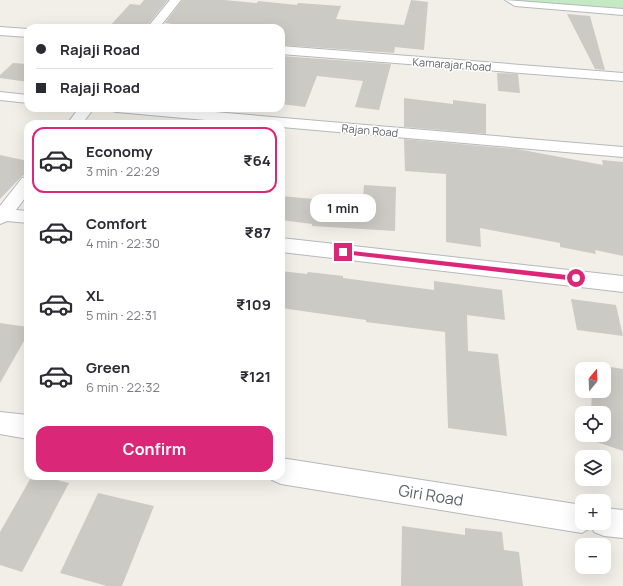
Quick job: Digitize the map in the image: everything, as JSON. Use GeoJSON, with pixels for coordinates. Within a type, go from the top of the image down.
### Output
{"type":"FeatureCollection","features":[{"type":"Feature","properties":{"kind":"street"},"geometry":{"type":"LineString","coordinates":[[156,24],[176,0]]}},
{"type":"Feature","properties":{"kind":"street"},"geometry":{"type":"LineString","coordinates":[[510,0],[515,3],[622,13]]}},
{"type":"Feature","properties":{"kind":"street"},"geometry":{"type":"LineString","coordinates":[[0,31],[24,32]]}},
{"type":"Feature","properties":{"kind":"street","name":"Kamarajar Road"},"geometry":{"type":"LineString","coordinates":[[285,50],[623,77]]}},
{"type":"Feature","properties":{"kind":"street"},"geometry":{"type":"LineString","coordinates":[[0,96],[24,99]]}},
{"type":"Feature","properties":{"kind":"street"},"geometry":{"type":"LineString","coordinates":[[77,120],[84,112]]}},
{"type":"Feature","properties":{"kind":"street","name":"Rajan Road"},"geometry":{"type":"LineString","coordinates":[[163,112],[255,120]]}},
{"type":"Feature","properties":{"kind":"street","name":"Rajan Road"},"geometry":{"type":"LineString","coordinates":[[285,123],[623,152]]}},
{"type":"Feature","properties":{"kind":"street"},"geometry":{"type":"LineString","coordinates":[[1,215],[24,187]]}},
{"type":"Feature","properties":{"kind":"street"},"geometry":{"type":"LineString","coordinates":[[1,215],[24,216]]}},
{"type":"Feature","properties":{"kind":"street"},"geometry":{"type":"LineString","coordinates":[[285,245],[623,284]]}},
{"type":"Feature","properties":{"kind":"street"},"geometry":{"type":"LineString","coordinates":[[0,422],[24,426]]}},
{"type":"Feature","properties":{"kind":"street","name":"Giri Road"},"geometry":{"type":"LineString","coordinates":[[285,472],[575,518]]}},
{"type":"Feature","properties":{"kind":"street"},"geometry":{"type":"LineString","coordinates":[[611,523],[623,524]]}},
{"type":"Feature","properties":{"kind":"green space"},"geometry":{"type":"Polygon","coordinates":[[[517,0],[623,0],[623,10],[519,1],[517,0]]]}},
{"type":"Feature","properties":{"kind":"building"},"geometry":{"type":"Polygon","coordinates":[[[144,0],[168,0],[148,24],[112,24],[130,4],[140,5],[144,0]]]}},
{"type":"Feature","properties":{"kind":"building"},"geometry":{"type":"Polygon","coordinates":[[[182,0],[224,0],[257,3],[258,1],[297,5],[298,3],[341,6],[336,19],[404,25],[411,0],[428,2],[424,50],[395,47],[394,53],[285,45],[285,24],[165,23],[182,0]]]}},
{"type":"Feature","properties":{"kind":"building"},"geometry":{"type":"Polygon","coordinates":[[[567,14],[590,16],[605,70],[595,69],[567,14]]]}},
{"type":"Feature","properties":{"kind":"building"},"geometry":{"type":"Polygon","coordinates":[[[285,56],[391,64],[379,110],[355,107],[363,81],[317,76],[305,107],[285,104],[285,56]]]}},
{"type":"Feature","properties":{"kind":"building"},"geometry":{"type":"Polygon","coordinates":[[[13,63],[24,64],[24,81],[0,78],[0,75],[13,63]]]}},
{"type":"Feature","properties":{"kind":"building"},"geometry":{"type":"Polygon","coordinates":[[[497,73],[518,74],[520,93],[498,91],[497,73]]]}},
{"type":"Feature","properties":{"kind":"building"},"geometry":{"type":"Polygon","coordinates":[[[404,98],[453,104],[453,100],[486,104],[486,134],[404,127],[404,98]]]}},
{"type":"Feature","properties":{"kind":"building"},"geometry":{"type":"Polygon","coordinates":[[[404,139],[517,149],[603,165],[602,160],[623,162],[623,256],[595,250],[596,254],[560,247],[560,243],[480,228],[481,247],[446,242],[446,174],[405,171],[404,139]]]}},
{"type":"Feature","properties":{"kind":"building"},"geometry":{"type":"Polygon","coordinates":[[[0,155],[24,160],[24,175],[0,199],[0,155]]]}},
{"type":"Feature","properties":{"kind":"building"},"geometry":{"type":"Polygon","coordinates":[[[364,185],[396,187],[395,231],[312,226],[312,224],[285,221],[285,196],[314,199],[314,197],[363,199],[364,185]]]}},
{"type":"Feature","properties":{"kind":"building"},"geometry":{"type":"Polygon","coordinates":[[[285,271],[307,274],[308,272],[343,276],[343,278],[434,290],[434,281],[502,290],[505,320],[467,315],[468,351],[498,354],[507,436],[448,428],[445,332],[366,322],[366,320],[285,309],[285,271]]]}},
{"type":"Feature","properties":{"kind":"building"},"geometry":{"type":"Polygon","coordinates":[[[571,299],[616,305],[623,336],[577,330],[571,299]]]}},
{"type":"Feature","properties":{"kind":"building"},"geometry":{"type":"Polygon","coordinates":[[[0,323],[24,326],[24,341],[0,383],[0,323]]]}},
{"type":"Feature","properties":{"kind":"building"},"geometry":{"type":"Polygon","coordinates":[[[611,367],[623,369],[623,451],[597,442],[611,442],[611,406],[591,406],[592,398],[611,398],[611,367]]]}},
{"type":"Feature","properties":{"kind":"building"},"geometry":{"type":"Polygon","coordinates":[[[30,480],[57,480],[69,483],[22,572],[0,565],[0,532],[30,480]]]}},
{"type":"Feature","properties":{"kind":"building"},"geometry":{"type":"Polygon","coordinates":[[[98,493],[154,506],[122,586],[107,586],[60,573],[98,493]]]}},
{"type":"Feature","properties":{"kind":"building"},"geometry":{"type":"Polygon","coordinates":[[[402,526],[465,535],[465,528],[502,532],[504,550],[519,552],[523,586],[401,586],[402,526]]]}},
{"type":"Feature","properties":{"kind":"route"},"geometry":{"type":"LineString","coordinates":[[343,252],[576,278]]}}]}
